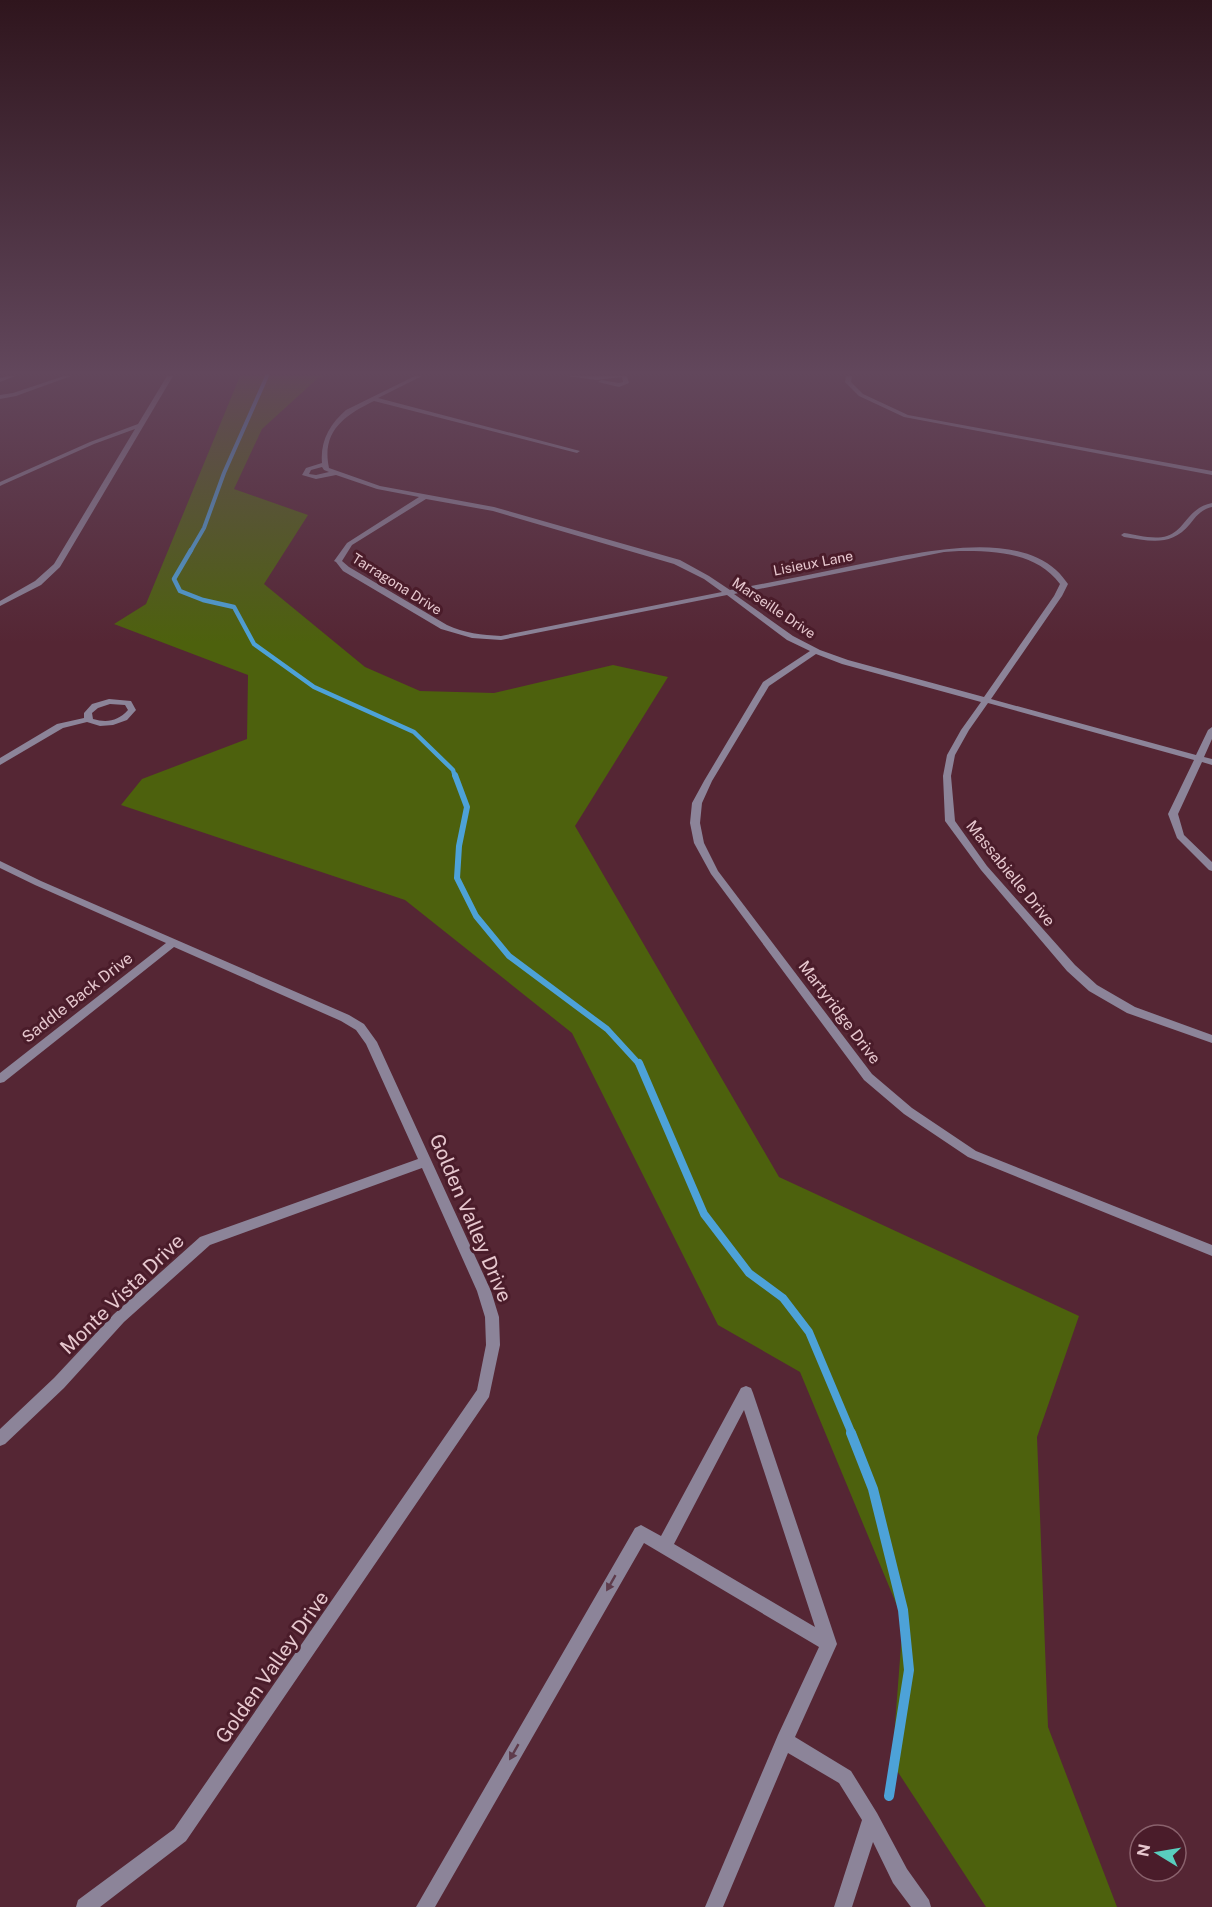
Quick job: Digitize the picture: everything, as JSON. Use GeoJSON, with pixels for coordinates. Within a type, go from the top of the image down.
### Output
{"type":"FeatureCollection","features":[{"type":"Feature","properties":{"kind":"street"},"geometry":{"type":"LineString","coordinates":[[0,484],[43,465]]}},
{"type":"Feature","properties":{"kind":"street"},"geometry":{"type":"LineString","coordinates":[[0,604],[38,583],[57,565],[115,465]]}},
{"type":"Feature","properties":{"kind":"street"},"geometry":{"type":"LineString","coordinates":[[1169,465],[1212,473]]}},
{"type":"Feature","properties":{"kind":"street"},"geometry":{"type":"LineString","coordinates":[[326,466],[308,469],[305,475],[316,477],[335,473]]}},
{"type":"Feature","properties":{"kind":"street","name":"Marseille Drive"},"geometry":{"type":"LineString","coordinates":[[326,466],[335,473],[379,488],[494,509],[677,562],[697,572],[791,639],[815,651],[846,662],[1212,762]]}},
{"type":"Feature","properties":{"kind":"street","name":"Tarragona Drive"},"geometry":{"type":"LineString","coordinates":[[424,497],[349,544],[338,561],[346,569],[444,627],[459,634],[479,638]]}},
{"type":"Feature","properties":{"kind":"street"},"geometry":{"type":"LineString","coordinates":[[1124,535],[1166,539],[1176,535],[1200,507],[1212,505]]}},
{"type":"Feature","properties":{"kind":"street","name":"Lisieux Lane"},"geometry":{"type":"LineString","coordinates":[[479,638],[501,638],[944,550],[990,549],[1008,552],[1045,565]]}},
{"type":"Feature","properties":{"kind":"street","name":"Massabielle Drive"},"geometry":{"type":"LineString","coordinates":[[1045,565],[1059,574],[1064,584],[965,730],[951,755],[946,776],[950,821],[992,876],[1071,968],[1093,988],[1131,1010],[1212,1039]]}},
{"type":"Feature","properties":{"kind":"street","name":"Martyridge Drive"},"geometry":{"type":"LineString","coordinates":[[815,651],[766,684],[708,781],[698,803],[695,823],[699,843],[714,872],[868,1077],[908,1111],[972,1154],[1212,1251]]}},
{"type":"Feature","properties":{"kind":"street"},"geometry":{"type":"LineString","coordinates":[[0,762],[60,726],[88,718],[99,724],[114,723],[126,717],[132,710],[128,704],[109,701],[90,709],[88,718]]}},
{"type":"Feature","properties":{"kind":"street"},"geometry":{"type":"LineString","coordinates":[[1212,730],[1173,814],[1180,836],[1212,868]]}},
{"type":"Feature","properties":{"kind":"street","name":"Golden Valley Drive"},"geometry":{"type":"LineString","coordinates":[[0,864],[38,883],[295,994],[360,1027],[371,1042],[426,1161],[484,1291],[492,1317],[493,1345],[484,1392],[180,1835],[86,1907]]}},
{"type":"Feature","properties":{"kind":"street","name":"Saddle Back Drive"},"geometry":{"type":"LineString","coordinates":[[0,1079],[174,942]]}},
{"type":"Feature","properties":{"kind":"street","name":"Monte Vista Drive"},"geometry":{"type":"LineString","coordinates":[[0,1439],[59,1383],[119,1318],[205,1241],[426,1161]]}},
{"type":"Feature","properties":{"kind":"street"},"geometry":{"type":"LineString","coordinates":[[664,1547],[746,1393],[829,1644],[784,1741],[714,1907]]}},
{"type":"Feature","properties":{"kind":"street"},"geometry":{"type":"LineString","coordinates":[[425,1907],[640,1533],[829,1644]]}},
{"type":"Feature","properties":{"kind":"street"},"geometry":{"type":"LineString","coordinates":[[784,1741],[844,1777],[871,1819],[900,1876],[921,1907]]}},
{"type":"Feature","properties":{"kind":"street"},"geometry":{"type":"LineString","coordinates":[[843,1907],[871,1819]]}},
{"type":"Feature","properties":{"kind":"green space"},"geometry":{"type":"Polygon","coordinates":[[[203,465],[245,465],[234,489],[308,515],[264,584],[365,667],[420,691],[494,693],[613,665],[668,677],[575,826],[779,1177],[1079,1316],[1037,1437],[1048,1727],[1117,1907],[986,1907],[892,1763],[903,1620],[800,1372],[718,1325],[572,1033],[405,900],[121,805],[142,779],[247,739],[248,675],[114,624],[146,604],[203,465]]]}},
{"type":"Feature","properties":{"kind":"waterway"},"geometry":{"type":"LineString","coordinates":[[190,552],[204,528],[228,465]]}},
{"type":"Feature","properties":{"kind":"waterway"},"geometry":{"type":"LineString","coordinates":[[191,550],[174,579],[180,591],[203,600],[234,607],[254,644],[314,687],[414,732],[453,770],[455,777]]}},
{"type":"Feature","properties":{"kind":"waterway"},"geometry":{"type":"LineString","coordinates":[[455,775],[467,807],[459,846],[457,878],[476,916],[509,956],[607,1029],[640,1065]]}},
{"type":"Feature","properties":{"kind":"waterway"},"geometry":{"type":"LineString","coordinates":[[640,1065],[704,1214],[749,1273],[783,1298],[809,1332],[852,1434]]}},
{"type":"Feature","properties":{"kind":"waterway"},"geometry":{"type":"LineString","coordinates":[[851,1433],[873,1489],[903,1610],[909,1670],[889,1796]]}}]}
